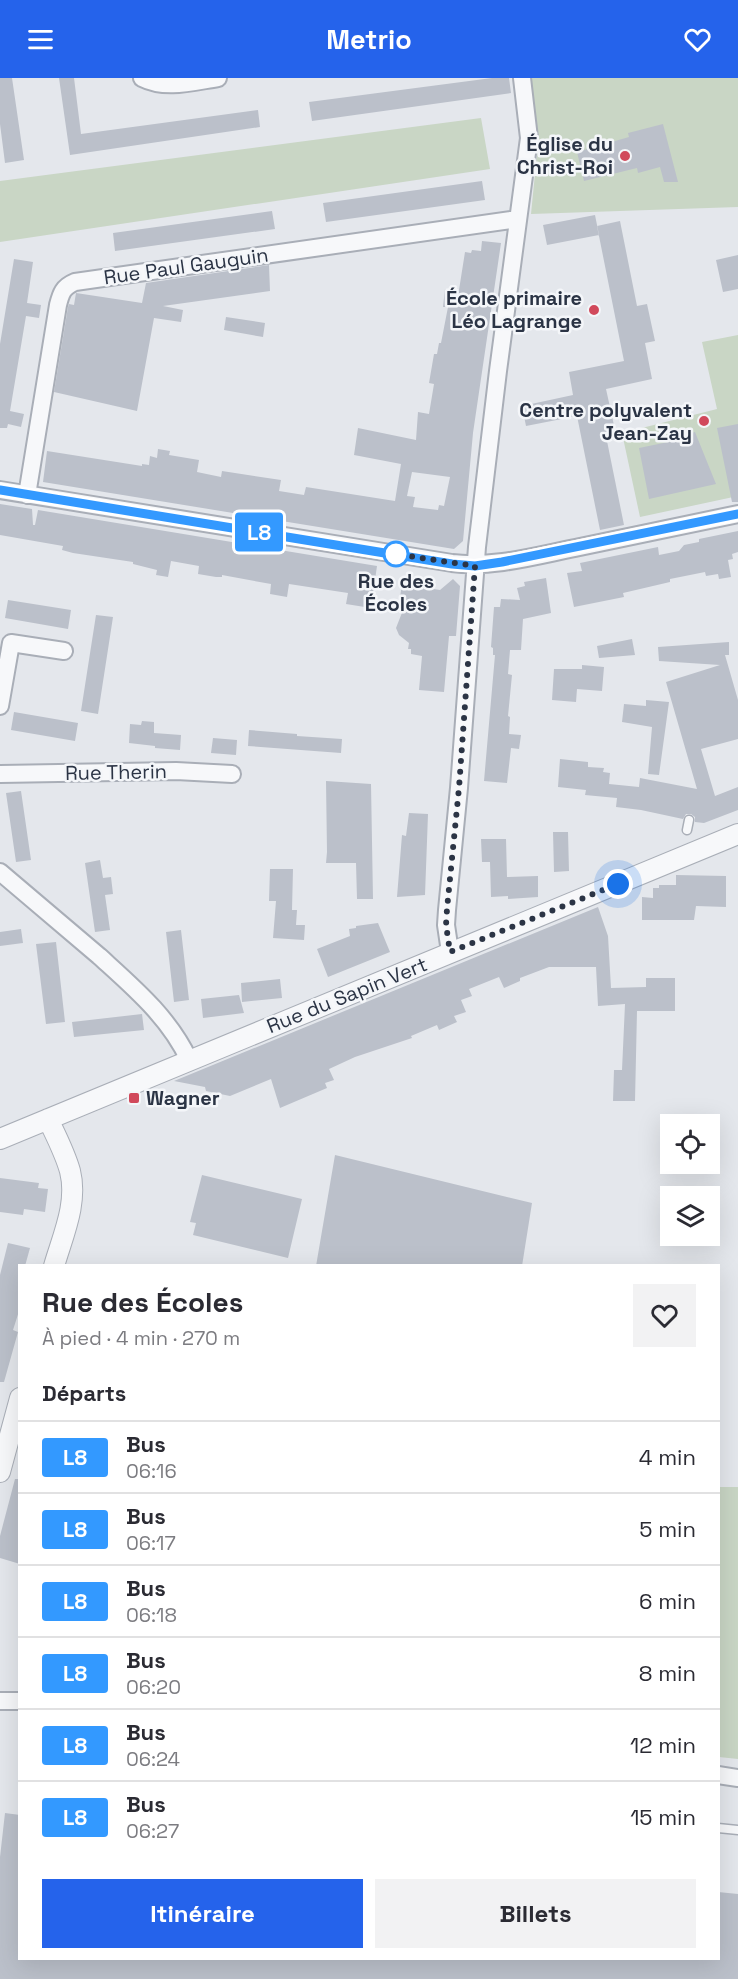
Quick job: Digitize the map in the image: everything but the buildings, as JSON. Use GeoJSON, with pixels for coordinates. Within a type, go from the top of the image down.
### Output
{"type":"FeatureCollection","features":[{"type":"Feature","properties":{"kind":"street"},"geometry":{"type":"LineString","coordinates":[[142,78],[159,85],[167,85],[218,78]]}},
{"type":"Feature","properties":{"kind":"street"},"geometry":{"type":"LineString","coordinates":[[450,952],[446,925],[447,909],[459,788],[475,566],[529,138],[522,78]]}},
{"type":"Feature","properties":{"kind":"street","name":"Rue Paul Gauguin"},"geometry":{"type":"LineString","coordinates":[[27,495],[58,305],[61,293],[66,286],[81,281],[518,219]]}},
{"type":"Feature","properties":{"kind":"street"},"geometry":{"type":"LineString","coordinates":[[0,490],[475,566],[562,551],[738,514]]}},
{"type":"Feature","properties":{"kind":"street"},"geometry":{"type":"LineString","coordinates":[[0,706],[10,643],[64,651]]}},
{"type":"Feature","properties":{"kind":"street","name":"Rue Therin"},"geometry":{"type":"LineString","coordinates":[[0,774],[176,771],[232,774]]}},
{"type":"Feature","properties":{"kind":"street","name":"Rue du Sapin Vert"},"geometry":{"type":"LineString","coordinates":[[0,1139],[738,834]]}},
{"type":"Feature","properties":{"kind":"street"},"geometry":{"type":"LineString","coordinates":[[0,872],[135,988],[164,1018],[182,1044],[189,1060]]}},
{"type":"Feature","properties":{"kind":"street"},"geometry":{"type":"LineString","coordinates":[[48,1119],[67,1163],[73,1192],[55,1264]]}},
{"type":"Feature","properties":{"kind":"street"},"geometry":{"type":"LineString","coordinates":[[0,1472],[18,1403]]}},
{"type":"Feature","properties":{"kind":"street"},"geometry":{"type":"LineString","coordinates":[[720,1775],[738,1778]]}},
{"type":"Feature","properties":{"kind":"lane"},"geometry":{"type":"LineString","coordinates":[[687,830],[689,820]]}},
{"type":"Feature","properties":{"kind":"lane"},"geometry":{"type":"LineString","coordinates":[[720,1828],[738,1830]]}},
{"type":"Feature","properties":{"kind":"green space"},"geometry":{"type":"Polygon","coordinates":[[[530,78],[738,78],[738,207],[531,214],[538,144],[530,78]]]}},
{"type":"Feature","properties":{"kind":"green space"},"geometry":{"type":"Polygon","coordinates":[[[481,118],[490,169],[0,242],[0,181],[481,118]]]}},
{"type":"Feature","properties":{"kind":"green space","name":"Centre polyvalent Jean-Zay"},"geometry":{"type":"Polygon","coordinates":[[[738,335],[738,496],[640,517],[622,433],[717,409],[702,342],[738,335]]]}},
{"type":"Feature","properties":{"kind":"green space"},"geometry":{"type":"Polygon","coordinates":[[[720,1487],[738,1487],[738,1759],[720,1757],[720,1487]]]}},
{"type":"Feature","properties":{"kind":"bus line","name":"L8"},"geometry":{"type":"LineString","coordinates":[[0,490],[475,566],[562,551],[738,514]]}},
{"type":"Feature","properties":{"kind":"place","name":"Église du Christ-Roi"},"geometry":{"type":"Point","coordinates":[625,156]}},
{"type":"Feature","properties":{"kind":"place","name":"École primaire Léo Lagrange"},"geometry":{"type":"Point","coordinates":[594,310]}},
{"type":"Feature","properties":{"kind":"place","name":"Centre polyvalent Jean-Zay"},"geometry":{"type":"Point","coordinates":[704,421]}},
{"type":"Feature","properties":{"kind":"place","name":"Rue des Écoles"},"geometry":{"type":"Point","coordinates":[396,554]}},
{"type":"Feature","properties":{"kind":"place","name":"Wagner"},"geometry":{"type":"Point","coordinates":[134,1098]}},
{"type":"Feature","properties":{"kind":"route"},"geometry":{"type":"LineString","coordinates":[[396,554],[388,553],[475,566],[459,788],[447,909],[446,925],[450,952],[618,884]]}}]}
